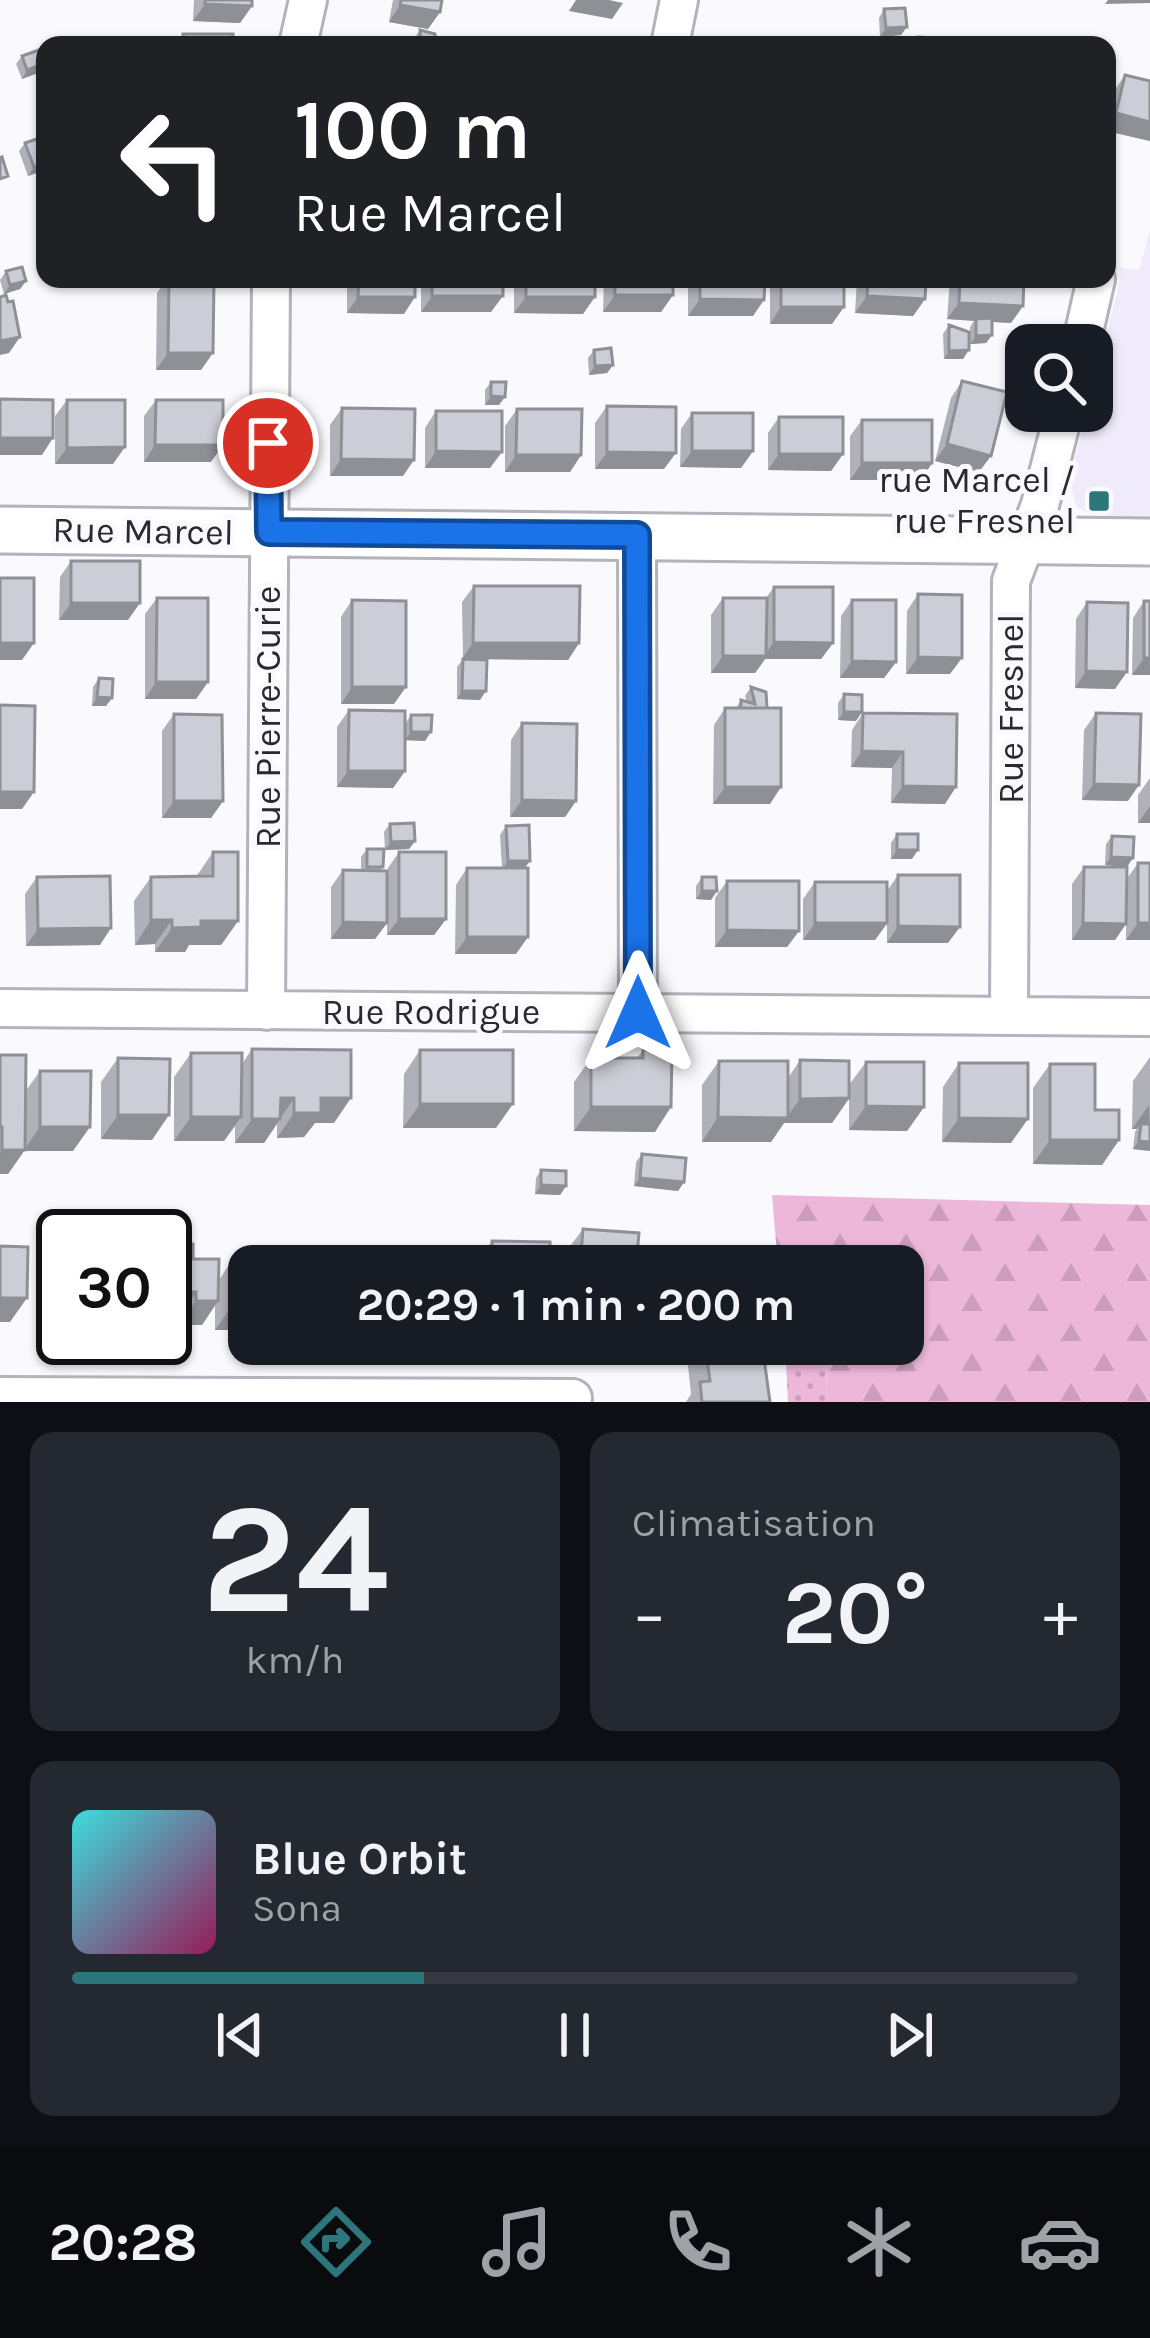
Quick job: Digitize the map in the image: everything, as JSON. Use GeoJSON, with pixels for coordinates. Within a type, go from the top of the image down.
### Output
{"type":"FeatureCollection","features":[{"type":"Feature","properties":{"kind":"street"},"geometry":{"type":"LineString","coordinates":[[300,36],[308,0]]}},
{"type":"Feature","properties":{"kind":"street"},"geometry":{"type":"LineString","coordinates":[[672,36],[680,0]]}},
{"type":"Feature","properties":{"kind":"street","name":"Rue Pierre-Curie"},"geometry":{"type":"LineString","coordinates":[[266,1011],[271,288]]}},
{"type":"Feature","properties":{"kind":"street"},"geometry":{"type":"LineString","coordinates":[[1086,324],[1094,288]]}},
{"type":"Feature","properties":{"kind":"street","name":"Rue Fresnel"},"geometry":{"type":"LineString","coordinates":[[1009,1016],[1011,581],[1040,505],[1059,432]]}},
{"type":"Feature","properties":{"kind":"street","name":"Rue Marcel"},"geometry":{"type":"LineString","coordinates":[[0,530],[1150,542]]}},
{"type":"Feature","properties":{"kind":"street"},"geometry":{"type":"LineString","coordinates":[[637,535],[638,1013]]}},
{"type":"Feature","properties":{"kind":"street","name":"Rue Rodrigue"},"geometry":{"type":"LineString","coordinates":[[0,1008],[1150,1017]]}},
{"type":"Feature","properties":{"kind":"street"},"geometry":{"type":"LineString","coordinates":[[0,1396],[573,1398]]}},
{"type":"Feature","properties":{"kind":"shaded area"},"geometry":{"type":"Polygon","coordinates":[[[1150,229],[1150,518],[1093,516],[1077,507],[1069,481],[1082,432],[1113,432],[1113,324],[1109,324],[1120,268],[1139,270],[1150,229]]]}},
{"type":"Feature","properties":{"kind":"green space"},"geometry":{"type":"Polygon","coordinates":[[[772,1195],[1150,1205],[1150,1402],[827,1402],[826,1365],[924,1365],[924,1245],[776,1245],[772,1195]]]}},
{"type":"Feature","properties":{"kind":"green space"},"geometry":{"type":"Polygon","coordinates":[[[786,1365],[826,1365],[827,1402],[788,1402],[786,1365]]]}},
{"type":"Feature","properties":{"kind":"building"},"geometry":{"type":"Polygon","coordinates":[[[205,0],[252,0],[252,6],[205,4],[205,0]]]}},
{"type":"Feature","properties":{"kind":"building"},"geometry":{"type":"Polygon","coordinates":[[[401,0],[442,0],[440,12],[400,5],[401,0]]]}},
{"type":"Feature","properties":{"kind":"building"},"geometry":{"type":"Polygon","coordinates":[[[905,8],[907,27],[886,28],[884,9],[905,8]]]}},
{"type":"Feature","properties":{"kind":"building"},"geometry":{"type":"Polygon","coordinates":[[[183,34],[233,34],[233,36],[183,34]]]}},
{"type":"Feature","properties":{"kind":"building"},"geometry":{"type":"Polygon","coordinates":[[[36,51],[36,67],[27,70],[22,56],[36,51]]]}},
{"type":"Feature","properties":{"kind":"building"},"geometry":{"type":"Polygon","coordinates":[[[1125,75],[1150,81],[1150,122],[1116,113],[1125,75]]]}},
{"type":"Feature","properties":{"kind":"building"},"geometry":{"type":"Polygon","coordinates":[[[36,139],[36,166],[34,167],[25,143],[36,139]]]}},
{"type":"Feature","properties":{"kind":"building"},"geometry":{"type":"Polygon","coordinates":[[[0,158],[8,176],[0,179],[0,158]]]}},
{"type":"Feature","properties":{"kind":"building"},"geometry":{"type":"Polygon","coordinates":[[[22,267],[26,281],[10,285],[6,271],[22,267]]]}},
{"type":"Feature","properties":{"kind":"building"},"geometry":{"type":"Polygon","coordinates":[[[169,288],[214,288],[213,353],[168,353],[169,288]]]}},
{"type":"Feature","properties":{"kind":"building"},"geometry":{"type":"Polygon","coordinates":[[[358,288],[415,288],[415,297],[358,297],[358,288]]]}},
{"type":"Feature","properties":{"kind":"building"},"geometry":{"type":"Polygon","coordinates":[[[432,288],[503,288],[503,296],[432,296],[432,288]]]}},
{"type":"Feature","properties":{"kind":"building"},"geometry":{"type":"Polygon","coordinates":[[[526,288],[595,288],[595,297],[526,297],[526,288]]]}},
{"type":"Feature","properties":{"kind":"building"},"geometry":{"type":"Polygon","coordinates":[[[615,288],[673,288],[673,295],[615,295],[615,288]]]}},
{"type":"Feature","properties":{"kind":"building"},"geometry":{"type":"Polygon","coordinates":[[[700,288],[765,288],[764,300],[700,299],[700,288]]]}},
{"type":"Feature","properties":{"kind":"building"},"geometry":{"type":"Polygon","coordinates":[[[781,288],[844,288],[844,307],[781,307],[781,288]]]}},
{"type":"Feature","properties":{"kind":"building"},"geometry":{"type":"Polygon","coordinates":[[[867,288],[926,288],[925,299],[867,296],[867,288]]]}},
{"type":"Feature","properties":{"kind":"building"},"geometry":{"type":"Polygon","coordinates":[[[960,288],[1024,288],[1023,306],[959,303],[960,288]]]}},
{"type":"Feature","properties":{"kind":"building"},"geometry":{"type":"Polygon","coordinates":[[[6,295],[8,302],[13,301],[20,337],[0,341],[0,297],[6,295]]]}},
{"type":"Feature","properties":{"kind":"building"},"geometry":{"type":"Polygon","coordinates":[[[992,318],[992,335],[976,336],[976,319],[992,318]]]}},
{"type":"Feature","properties":{"kind":"building"},"geometry":{"type":"Polygon","coordinates":[[[949,325],[969,332],[969,350],[949,351],[949,325]]]}},
{"type":"Feature","properties":{"kind":"building"},"geometry":{"type":"Polygon","coordinates":[[[611,348],[613,365],[595,366],[594,350],[611,348]]]}},
{"type":"Feature","properties":{"kind":"building"},"geometry":{"type":"Polygon","coordinates":[[[962,381],[1005,392],[991,456],[947,444],[962,381]]]}},
{"type":"Feature","properties":{"kind":"building"},"geometry":{"type":"Polygon","coordinates":[[[491,382],[506,382],[505,397],[491,396],[491,382]]]}},
{"type":"Feature","properties":{"kind":"building"},"geometry":{"type":"Polygon","coordinates":[[[0,399],[53,400],[53,438],[0,438],[0,399]]]}},
{"type":"Feature","properties":{"kind":"building"},"geometry":{"type":"Polygon","coordinates":[[[67,400],[125,400],[125,447],[67,448],[67,400]]]}},
{"type":"Feature","properties":{"kind":"building"},"geometry":{"type":"Polygon","coordinates":[[[156,400],[223,400],[223,445],[155,445],[156,400]]]}},
{"type":"Feature","properties":{"kind":"building"},"geometry":{"type":"Polygon","coordinates":[[[607,406],[676,407],[676,453],[607,452],[607,406]]]}},
{"type":"Feature","properties":{"kind":"building"},"geometry":{"type":"Polygon","coordinates":[[[342,408],[415,409],[414,460],[341,459],[342,408]]]}},
{"type":"Feature","properties":{"kind":"building"},"geometry":{"type":"Polygon","coordinates":[[[517,409],[582,409],[581,455],[516,455],[517,409]]]}},
{"type":"Feature","properties":{"kind":"building"},"geometry":{"type":"Polygon","coordinates":[[[436,411],[502,411],[502,452],[436,451],[436,411]]]}},
{"type":"Feature","properties":{"kind":"building"},"geometry":{"type":"Polygon","coordinates":[[[692,413],[753,413],[753,451],[692,451],[692,413]]]}},
{"type":"Feature","properties":{"kind":"building"},"geometry":{"type":"Polygon","coordinates":[[[779,417],[843,417],[843,454],[779,454],[779,417]]]}},
{"type":"Feature","properties":{"kind":"building"},"geometry":{"type":"Polygon","coordinates":[[[862,420],[932,420],[932,463],[862,463],[862,420]]]}},
{"type":"Feature","properties":{"kind":"building"},"geometry":{"type":"Polygon","coordinates":[[[71,561],[140,561],[140,603],[71,603],[71,561]]]}},
{"type":"Feature","properties":{"kind":"building"},"geometry":{"type":"Polygon","coordinates":[[[0,578],[34,578],[34,643],[0,643],[0,578]]]}},
{"type":"Feature","properties":{"kind":"building"},"geometry":{"type":"Polygon","coordinates":[[[474,586],[580,586],[579,643],[473,643],[474,586]]]}},
{"type":"Feature","properties":{"kind":"building"},"geometry":{"type":"Polygon","coordinates":[[[774,587],[833,587],[833,643],[774,642],[774,587]]]}},
{"type":"Feature","properties":{"kind":"building"},"geometry":{"type":"Polygon","coordinates":[[[918,594],[962,595],[962,658],[918,657],[918,594]]]}},
{"type":"Feature","properties":{"kind":"building"},"geometry":{"type":"Polygon","coordinates":[[[157,598],[208,598],[208,682],[156,682],[157,598]]]}},
{"type":"Feature","properties":{"kind":"building"},"geometry":{"type":"Polygon","coordinates":[[[723,598],[767,598],[766,656],[723,656],[723,598]]]}},
{"type":"Feature","properties":{"kind":"building"},"geometry":{"type":"Polygon","coordinates":[[[352,600],[406,601],[406,687],[352,687],[352,600]]]}},
{"type":"Feature","properties":{"kind":"building"},"geometry":{"type":"Polygon","coordinates":[[[852,600],[896,600],[896,662],[852,661],[852,600]]]}},
{"type":"Feature","properties":{"kind":"building"},"geometry":{"type":"Polygon","coordinates":[[[1144,601],[1150,601],[1150,658],[1144,658],[1144,601]]]}},
{"type":"Feature","properties":{"kind":"building"},"geometry":{"type":"Polygon","coordinates":[[[1087,602],[1128,603],[1127,672],[1086,671],[1087,602]]]}},
{"type":"Feature","properties":{"kind":"building"},"geometry":{"type":"Polygon","coordinates":[[[463,659],[487,660],[486,691],[462,691],[463,659]]]}},
{"type":"Feature","properties":{"kind":"building"},"geometry":{"type":"Polygon","coordinates":[[[99,678],[113,679],[112,698],[97,697],[99,678]]]}},
{"type":"Feature","properties":{"kind":"building"},"geometry":{"type":"Polygon","coordinates":[[[751,687],[766,692],[767,708],[741,708],[741,700],[755,704],[751,687]]]}},
{"type":"Feature","properties":{"kind":"building"},"geometry":{"type":"Polygon","coordinates":[[[844,694],[862,695],[862,712],[844,712],[844,694]]]}},
{"type":"Feature","properties":{"kind":"building"},"geometry":{"type":"Polygon","coordinates":[[[0,705],[35,706],[34,792],[0,792],[0,705]]]}},
{"type":"Feature","properties":{"kind":"building"},"geometry":{"type":"Polygon","coordinates":[[[725,708],[781,708],[781,787],[725,787],[725,708]]]}},
{"type":"Feature","properties":{"kind":"building"},"geometry":{"type":"Polygon","coordinates":[[[349,710],[405,711],[405,771],[348,771],[349,710]]]}},
{"type":"Feature","properties":{"kind":"building"},"geometry":{"type":"Polygon","coordinates":[[[863,713],[957,714],[956,787],[903,786],[903,752],[862,751],[863,713]]]}},
{"type":"Feature","properties":{"kind":"building"},"geometry":{"type":"Polygon","coordinates":[[[1096,713],[1141,714],[1139,785],[1094,784],[1096,713]]]}},
{"type":"Feature","properties":{"kind":"building"},"geometry":{"type":"Polygon","coordinates":[[[174,714],[222,715],[223,801],[174,801],[174,714]]]}},
{"type":"Feature","properties":{"kind":"building"},"geometry":{"type":"Polygon","coordinates":[[[411,715],[432,715],[431,732],[411,732],[411,715]]]}},
{"type":"Feature","properties":{"kind":"building"},"geometry":{"type":"Polygon","coordinates":[[[522,723],[577,724],[576,801],[522,800],[522,723]]]}},
{"type":"Feature","properties":{"kind":"building"},"geometry":{"type":"Polygon","coordinates":[[[414,823],[415,841],[391,842],[390,824],[414,823]]]}},
{"type":"Feature","properties":{"kind":"building"},"geometry":{"type":"Polygon","coordinates":[[[529,825],[530,861],[508,861],[506,826],[529,825]]]}},
{"type":"Feature","properties":{"kind":"building"},"geometry":{"type":"Polygon","coordinates":[[[897,834],[918,834],[918,850],[897,850],[897,834]]]}},
{"type":"Feature","properties":{"kind":"building"},"geometry":{"type":"Polygon","coordinates":[[[1112,836],[1134,837],[1133,858],[1111,857],[1112,836]]]}},
{"type":"Feature","properties":{"kind":"building"},"geometry":{"type":"Polygon","coordinates":[[[367,849],[384,849],[383,867],[367,867],[367,849]]]}},
{"type":"Feature","properties":{"kind":"building"},"geometry":{"type":"Polygon","coordinates":[[[213,852],[238,852],[238,921],[201,921],[201,927],[172,928],[172,920],[151,920],[151,877],[213,876],[213,852]]]}},
{"type":"Feature","properties":{"kind":"building"},"geometry":{"type":"Polygon","coordinates":[[[399,852],[446,852],[446,919],[399,919],[399,852]]]}},
{"type":"Feature","properties":{"kind":"building"},"geometry":{"type":"Polygon","coordinates":[[[1138,863],[1150,863],[1150,923],[1138,923],[1138,863]]]}},
{"type":"Feature","properties":{"kind":"building"},"geometry":{"type":"Polygon","coordinates":[[[1084,867],[1127,867],[1126,924],[1083,923],[1084,867]]]}},
{"type":"Feature","properties":{"kind":"building"},"geometry":{"type":"Polygon","coordinates":[[[467,868],[528,868],[528,937],[467,937],[467,868]]]}},
{"type":"Feature","properties":{"kind":"building"},"geometry":{"type":"Polygon","coordinates":[[[343,870],[387,871],[387,923],[343,922],[343,870]]]}},
{"type":"Feature","properties":{"kind":"building"},"geometry":{"type":"Polygon","coordinates":[[[898,875],[960,875],[960,927],[898,926],[898,875]]]}},
{"type":"Feature","properties":{"kind":"building"},"geometry":{"type":"Polygon","coordinates":[[[110,876],[111,928],[38,929],[37,877],[110,876]]]}},
{"type":"Feature","properties":{"kind":"building"},"geometry":{"type":"Polygon","coordinates":[[[702,877],[716,877],[717,891],[702,891],[702,877]]]}},
{"type":"Feature","properties":{"kind":"building"},"geometry":{"type":"Polygon","coordinates":[[[727,881],[799,881],[799,931],[727,930],[727,881]]]}},
{"type":"Feature","properties":{"kind":"building"},"geometry":{"type":"Polygon","coordinates":[[[815,882],[887,882],[887,923],[815,923],[815,882]]]}},
{"type":"Feature","properties":{"kind":"building"},"geometry":{"type":"Polygon","coordinates":[[[252,1049],[351,1050],[351,1098],[321,1098],[321,1113],[294,1113],[294,1098],[281,1098],[280,1119],[252,1119],[252,1049]]]}},
{"type":"Feature","properties":{"kind":"building"},"geometry":{"type":"Polygon","coordinates":[[[420,1050],[513,1050],[513,1104],[420,1104],[420,1050]]]}},
{"type":"Feature","properties":{"kind":"building"},"geometry":{"type":"Polygon","coordinates":[[[643,1050],[672,1050],[671,1107],[591,1107],[591,1058],[643,1058],[643,1050]]]}},
{"type":"Feature","properties":{"kind":"building"},"geometry":{"type":"Polygon","coordinates":[[[191,1053],[242,1053],[241,1117],[191,1117],[191,1053]]]}},
{"type":"Feature","properties":{"kind":"building"},"geometry":{"type":"Polygon","coordinates":[[[0,1055],[26,1055],[25,1150],[2,1150],[0,1055]]]}},
{"type":"Feature","properties":{"kind":"building"},"geometry":{"type":"Polygon","coordinates":[[[118,1058],[170,1059],[169,1115],[118,1115],[118,1058]]]}},
{"type":"Feature","properties":{"kind":"building"},"geometry":{"type":"Polygon","coordinates":[[[800,1060],[849,1061],[849,1098],[800,1099],[800,1060]]]}},
{"type":"Feature","properties":{"kind":"building"},"geometry":{"type":"Polygon","coordinates":[[[719,1061],[788,1061],[788,1118],[718,1117],[719,1061]]]}},
{"type":"Feature","properties":{"kind":"building"},"geometry":{"type":"Polygon","coordinates":[[[866,1062],[924,1062],[924,1107],[866,1106],[866,1062]]]}},
{"type":"Feature","properties":{"kind":"building"},"geometry":{"type":"Polygon","coordinates":[[[959,1063],[1028,1063],[1028,1119],[959,1118],[959,1063]]]}},
{"type":"Feature","properties":{"kind":"building"},"geometry":{"type":"Polygon","coordinates":[[[1050,1064],[1095,1064],[1095,1110],[1119,1110],[1119,1140],[1050,1140],[1050,1064]]]}},
{"type":"Feature","properties":{"kind":"building"},"geometry":{"type":"Polygon","coordinates":[[[40,1071],[91,1071],[90,1127],[40,1127],[40,1071]]]}},
{"type":"Feature","properties":{"kind":"building"},"geometry":{"type":"Polygon","coordinates":[[[1141,1124],[1150,1124],[1150,1142],[1139,1141],[1141,1124]]]}},
{"type":"Feature","properties":{"kind":"building"},"geometry":{"type":"Polygon","coordinates":[[[642,1154],[686,1158],[684,1182],[640,1178],[642,1154]]]}},
{"type":"Feature","properties":{"kind":"building"},"geometry":{"type":"Polygon","coordinates":[[[541,1170],[566,1171],[566,1186],[541,1185],[541,1170]]]}},
{"type":"Feature","properties":{"kind":"building"},"geometry":{"type":"Polygon","coordinates":[[[583,1229],[639,1233],[638,1245],[582,1245],[583,1229]]]}},
{"type":"Feature","properties":{"kind":"building"},"geometry":{"type":"Polygon","coordinates":[[[492,1241],[550,1242],[550,1245],[492,1245],[492,1241]]]}},
{"type":"Feature","properties":{"kind":"building"},"geometry":{"type":"Polygon","coordinates":[[[192,1244],[193,1259],[219,1259],[218,1301],[196,1301],[196,1292],[192,1292],[192,1244]]]}},
{"type":"Feature","properties":{"kind":"building"},"geometry":{"type":"Polygon","coordinates":[[[0,1246],[28,1247],[27,1298],[0,1298],[0,1246]]]}},
{"type":"Feature","properties":{"kind":"building"},"geometry":{"type":"Polygon","coordinates":[[[708,1365],[765,1365],[770,1402],[702,1402],[700,1382],[710,1381],[708,1365]]]}},
{"type":"Feature","properties":{"kind":"place","name":"rue Marcel / rue Fresnel"},"geometry":{"type":"Point","coordinates":[1099,501]}},
{"type":"Feature","properties":{"kind":"route"},"geometry":{"type":"LineString","coordinates":[[268,443],[269,532],[637,535],[638,1013]]}}]}
